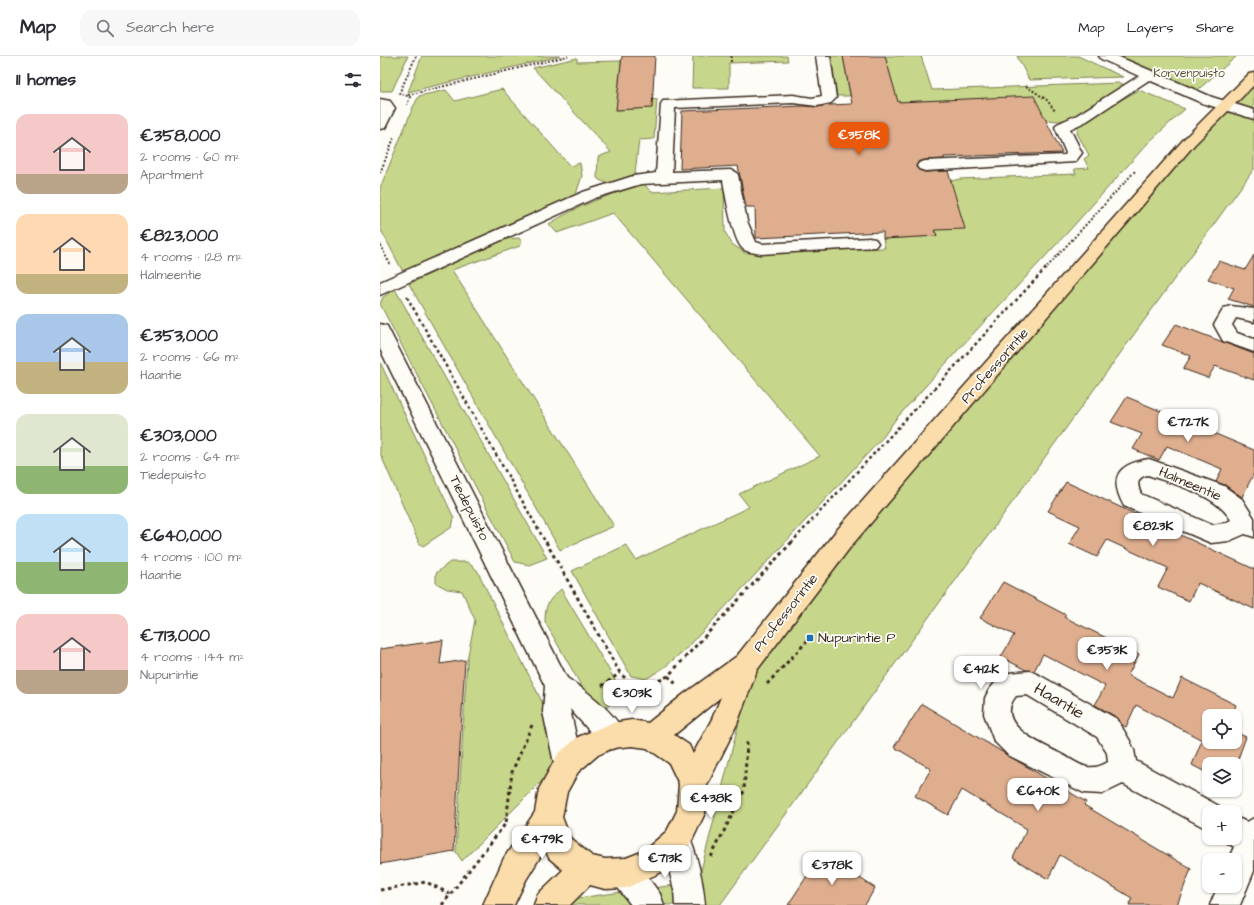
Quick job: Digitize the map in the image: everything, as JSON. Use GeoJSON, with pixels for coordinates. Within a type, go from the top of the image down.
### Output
{"type":"FeatureCollection","features":[{"type":"Feature","properties":{"kind":"main road","name":"Professorintie"},"geometry":{"type":"LineString","coordinates":[[652,736],[693,702],[746,664],[844,538],[1189,142],[1254,77]]}},
{"type":"Feature","properties":{"kind":"main road","name":"Professorintie"},"geometry":{"type":"LineString","coordinates":[[693,783],[724,724],[746,664]]}},
{"type":"Feature","properties":{"kind":"main road"},"geometry":{"type":"LineString","coordinates":[[498,905],[515,869],[548,816],[553,789],[568,763],[588,746],[612,736],[632,734],[652,736],[679,754],[693,783],[691,813],[677,842],[654,861],[626,873],[605,874],[585,869],[559,848],[548,816]]}},
{"type":"Feature","properties":{"kind":"main road"},"geometry":{"type":"LineString","coordinates":[[549,905],[585,869]]}},
{"type":"Feature","properties":{"kind":"street"},"geometry":{"type":"LineString","coordinates":[[664,177],[668,104],[793,99],[802,102],[826,101],[829,98],[823,56]]}},
{"type":"Feature","properties":{"kind":"street"},"geometry":{"type":"LineString","coordinates":[[1106,56],[1224,106],[1254,115]]}},
{"type":"Feature","properties":{"kind":"street"},"geometry":{"type":"LineString","coordinates":[[925,166],[1070,159],[1074,153],[1062,127],[1082,118],[1142,80]]}},
{"type":"Feature","properties":{"kind":"street"},"geometry":{"type":"LineString","coordinates":[[380,103],[385,104],[388,108],[380,125]]}},
{"type":"Feature","properties":{"kind":"street"},"geometry":{"type":"LineString","coordinates":[[380,289],[589,195],[639,179],[730,175],[739,221],[749,245],[761,249],[869,243]]}},
{"type":"Feature","properties":{"kind":"street"},"geometry":{"type":"LineString","coordinates":[[1254,316],[1246,313],[1231,312],[1222,325],[1230,337],[1254,346]]}},
{"type":"Feature","properties":{"kind":"street","name":"Tiedepuisto"},"geometry":{"type":"LineString","coordinates":[[380,330],[558,686],[581,702],[612,736]]}},
{"type":"Feature","properties":{"kind":"street","name":"Halmeentie"},"geometry":{"type":"LineString","coordinates":[[1149,467],[1216,492],[1234,505],[1250,526],[1229,532],[1212,534],[1132,500],[1127,487],[1128,477],[1136,469],[1149,467]]}},
{"type":"Feature","properties":{"kind":"street","name":"Haantie"},"geometry":{"type":"LineString","coordinates":[[1030,683],[1107,728],[1120,750],[1123,768],[1102,781],[1084,780],[1018,746],[1004,732],[997,714],[998,698],[1009,685],[1030,683]]}},
{"type":"Feature","properties":{"kind":"street"},"geometry":{"type":"LineString","coordinates":[[558,686],[556,712],[568,763]]}},
{"type":"Feature","properties":{"kind":"street"},"geometry":{"type":"LineString","coordinates":[[1123,768],[1202,812]]}},
{"type":"Feature","properties":{"kind":"street"},"geometry":{"type":"LineString","coordinates":[[1242,858],[1249,836]]}},
{"type":"Feature","properties":{"kind":"street"},"geometry":{"type":"LineString","coordinates":[[677,842],[689,890],[690,905]]}},
{"type":"Feature","properties":{"kind":"street"},"geometry":{"type":"LineString","coordinates":[[626,873],[649,905]]}},
{"type":"Feature","properties":{"kind":"street"},"geometry":{"type":"LineString","coordinates":[[1225,905],[1230,893]]}},
{"type":"Feature","properties":{"kind":"path"},"geometry":{"type":"LineString","coordinates":[[399,94],[416,56]]}},
{"type":"Feature","properties":{"kind":"path"},"geometry":{"type":"LineString","coordinates":[[408,95],[568,56]]}},
{"type":"Feature","properties":{"kind":"path"},"geometry":{"type":"LineString","coordinates":[[731,56],[731,62]]}},
{"type":"Feature","properties":{"kind":"path"},"geometry":{"type":"LineString","coordinates":[[1026,86],[1045,99],[1054,108],[1056,116],[1062,127]]}},
{"type":"Feature","properties":{"kind":"path"},"geometry":{"type":"LineString","coordinates":[[380,245],[398,280],[620,673],[633,686],[649,686],[668,676],[1137,168]]}},
{"type":"Feature","properties":{"kind":"path"},"geometry":{"type":"LineString","coordinates":[[764,690],[768,683],[810,638]]}},
{"type":"Feature","properties":{"kind":"path"},"geometry":{"type":"LineString","coordinates":[[581,702],[620,673]]}},
{"type":"Feature","properties":{"kind":"path"},"geometry":{"type":"LineString","coordinates":[[442,905],[452,895],[506,823],[512,772],[532,724],[556,712]]}},
{"type":"Feature","properties":{"kind":"path"},"geometry":{"type":"LineString","coordinates":[[380,890],[426,882],[452,895]]}},
{"type":"Feature","properties":{"kind":"green space"},"geometry":{"type":"Polygon","coordinates":[[[380,56],[408,56],[392,91],[380,91],[380,56]]]}},
{"type":"Feature","properties":{"kind":"green space"},"geometry":{"type":"Polygon","coordinates":[[[422,56],[560,56],[408,92],[422,56]]]}},
{"type":"Feature","properties":{"kind":"green space"},"geometry":{"type":"Polygon","coordinates":[[[693,56],[787,56],[788,61],[729,63],[729,88],[692,88],[693,56]]]}},
{"type":"Feature","properties":{"kind":"green space"},"geometry":{"type":"Polygon","coordinates":[[[831,56],[843,56],[850,96],[837,96],[831,56]]]}},
{"type":"Feature","properties":{"kind":"green space"},"geometry":{"type":"Polygon","coordinates":[[[885,56],[921,56],[932,90],[1119,83],[1123,84],[1124,86],[1073,118],[1059,121],[1046,120],[1033,97],[898,102],[885,56]]]}},
{"type":"Feature","properties":{"kind":"green space"},"geometry":{"type":"Polygon","coordinates":[[[1017,56],[1078,56],[1123,77],[1029,80],[1017,56]]]}},
{"type":"Feature","properties":{"kind":"green space","name":"Korvenpuisto"},"geometry":{"type":"Polygon","coordinates":[[[1106,56],[1237,56],[1193,94],[1106,56]]]}},
{"type":"Feature","properties":{"kind":"green space"},"geometry":{"type":"Polygon","coordinates":[[[577,58],[577,62],[621,61],[616,110],[652,108],[652,100],[657,99],[654,139],[639,140],[636,175],[616,182],[601,181],[597,178],[598,157],[611,152],[533,68],[577,58]]]}},
{"type":"Feature","properties":{"kind":"green space"},"geometry":{"type":"Polygon","coordinates":[[[1254,85],[1254,169],[720,905],[551,905],[555,901],[698,882],[758,648],[1224,106],[1254,85]]]}},
{"type":"Feature","properties":{"kind":"green space"},"geometry":{"type":"Polygon","coordinates":[[[502,89],[570,166],[580,163],[582,176],[576,194],[403,272],[380,228],[380,188],[413,107],[419,96],[446,90],[455,101],[502,89]]]}},
{"type":"Feature","properties":{"kind":"green space"},"geometry":{"type":"Polygon","coordinates":[[[1139,90],[1185,109],[1148,143],[1068,232],[958,350],[895,420],[884,436],[690,645],[665,667],[646,679],[631,676],[572,571],[626,545],[636,560],[749,507],[739,494],[820,456],[613,213],[557,233],[549,224],[583,205],[644,184],[651,192],[724,188],[725,232],[732,244],[745,253],[885,248],[883,239],[936,236],[935,230],[951,181],[960,179],[1076,174],[1074,169],[1089,168],[1084,159],[1089,155],[1077,133],[1078,124],[1139,90]]]}},
{"type":"Feature","properties":{"kind":"green space"},"geometry":{"type":"Polygon","coordinates":[[[519,238],[522,242],[520,246],[452,270],[614,526],[560,550],[409,284],[505,239],[519,238]]]}},
{"type":"Feature","properties":{"kind":"green space"},"geometry":{"type":"Polygon","coordinates":[[[395,289],[547,558],[529,565],[515,562],[380,304],[383,297],[395,289]]]}},
{"type":"Feature","properties":{"kind":"green space"},"geometry":{"type":"Polygon","coordinates":[[[380,362],[454,518],[452,527],[423,546],[419,543],[380,453],[380,362]]]}},
{"type":"Feature","properties":{"kind":"green space"},"geometry":{"type":"Polygon","coordinates":[[[450,562],[467,562],[477,570],[547,712],[557,766],[462,861],[456,852],[467,660],[475,620],[462,591],[447,589],[436,583],[436,573],[450,562]]]}},
{"type":"Feature","properties":{"kind":"green space"},"geometry":{"type":"Polygon","coordinates":[[[561,589],[615,680],[613,700],[605,709],[591,703],[545,622],[548,603],[561,589]]]}},
{"type":"Feature","properties":{"kind":"building"},"geometry":{"type":"Polygon","coordinates":[[[622,56],[655,56],[652,108],[616,110],[622,56]]]}},
{"type":"Feature","properties":{"kind":"building"},"geometry":{"type":"Polygon","coordinates":[[[843,56],[885,56],[898,102],[1034,96],[1062,153],[944,157],[944,159],[918,162],[916,167],[925,172],[948,171],[965,229],[935,230],[937,236],[883,239],[883,232],[756,238],[755,207],[746,207],[738,166],[680,169],[682,111],[803,106],[817,107],[852,104],[843,56]]]}},
{"type":"Feature","properties":{"kind":"building"},"geometry":{"type":"Polygon","coordinates":[[[1254,255],[1254,307],[1228,299],[1234,288],[1208,279],[1219,261],[1245,270],[1254,255]]]}},
{"type":"Feature","properties":{"kind":"building"},"geometry":{"type":"Polygon","coordinates":[[[1176,324],[1254,354],[1254,380],[1215,366],[1208,378],[1183,369],[1191,356],[1162,345],[1176,324]]]}},
{"type":"Feature","properties":{"kind":"building"},"geometry":{"type":"Polygon","coordinates":[[[1127,397],[1254,450],[1254,473],[1242,497],[1225,485],[1216,482],[1222,469],[1167,446],[1159,460],[1133,449],[1142,434],[1111,422],[1127,397]]]}},
{"type":"Feature","properties":{"kind":"building"},"geometry":{"type":"Polygon","coordinates":[[[1066,482],[1254,569],[1254,609],[1198,583],[1189,601],[1158,587],[1168,568],[1107,540],[1097,557],[1069,544],[1080,526],[1048,511],[1066,482]]]}},
{"type":"Feature","properties":{"kind":"building"},"geometry":{"type":"Polygon","coordinates":[[[1003,582],[1066,615],[1064,617],[1139,654],[1128,675],[1173,698],[1182,678],[1236,705],[1235,709],[1202,709],[1202,740],[1136,705],[1126,727],[1122,725],[1118,718],[1095,705],[1105,686],[1043,654],[1034,671],[1026,670],[1001,657],[1014,635],[980,618],[1003,582]]]}},
{"type":"Feature","properties":{"kind":"building"},"geometry":{"type":"Polygon","coordinates":[[[443,640],[440,664],[465,660],[454,851],[380,864],[380,649],[443,640]]]}},
{"type":"Feature","properties":{"kind":"building"},"geometry":{"type":"Polygon","coordinates":[[[922,704],[1086,802],[1084,805],[1191,869],[1177,905],[1129,905],[1132,898],[1060,855],[1048,879],[1013,858],[1027,829],[962,790],[948,815],[915,796],[931,769],[894,747],[922,704]]]}},
{"type":"Feature","properties":{"kind":"building"},"geometry":{"type":"Polygon","coordinates":[[[1242,735],[1246,737],[1242,748],[1242,735]]]}},
{"type":"Feature","properties":{"kind":"building"},"geometry":{"type":"Polygon","coordinates":[[[1202,740],[1202,749],[1242,749],[1239,757],[1202,757],[1202,770],[1192,765],[1202,740]]]}},
{"type":"Feature","properties":{"kind":"building"},"geometry":{"type":"Polygon","coordinates":[[[822,853],[875,888],[865,905],[788,905],[822,853]]]}},
{"type":"Feature","properties":{"kind":"place","name":"Nupurintie P"},"geometry":{"type":"Point","coordinates":[810,638]}}]}
